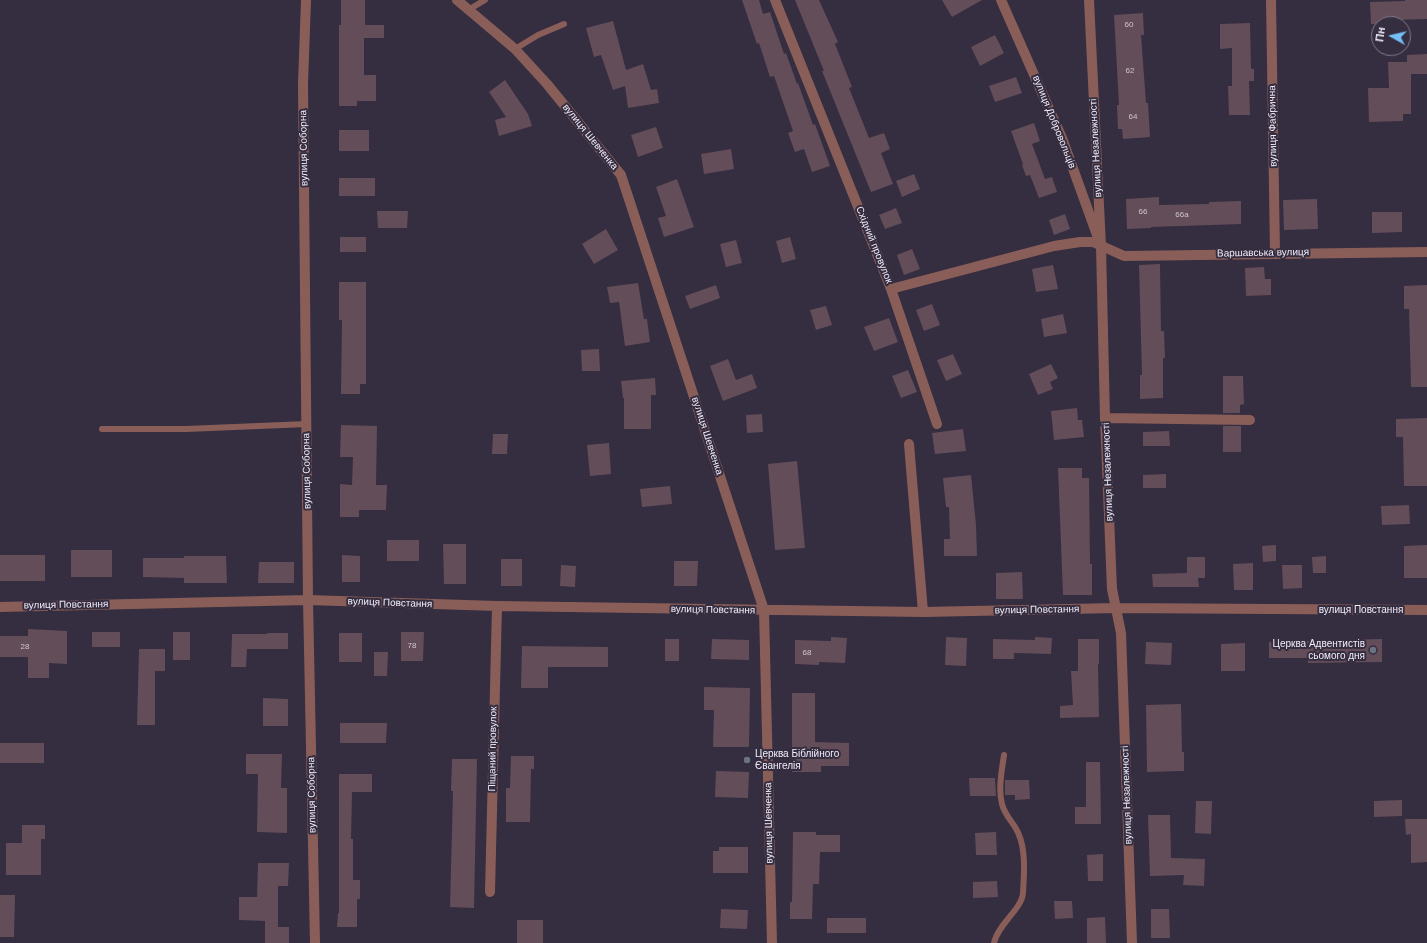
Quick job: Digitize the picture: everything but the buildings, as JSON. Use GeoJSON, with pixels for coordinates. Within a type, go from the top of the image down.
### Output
{"type":"FeatureCollection","features":[{"type":"Feature","properties":{"kind":"street","name":"вулиця Соборна"},"geometry":{"type":"LineString","coordinates":[[306,0],[303,84],[308,600],[315,943]]}},
{"type":"Feature","properties":{"kind":"street","name":"вулиця Шевченка"},"geometry":{"type":"LineString","coordinates":[[457,0],[515,49],[621,175],[764,610],[772,943]]}},
{"type":"Feature","properties":{"kind":"street","name":"Східний провулок"},"geometry":{"type":"LineString","coordinates":[[775,0],[892,289],[1054,246],[1080,242],[1093,242],[1101,246]]}},
{"type":"Feature","properties":{"kind":"street","name":"вулиця Добровольців"},"geometry":{"type":"LineString","coordinates":[[1001,0],[1062,138],[1101,246]]}},
{"type":"Feature","properties":{"kind":"street","name":"вулиця Незалежності"},"geometry":{"type":"LineString","coordinates":[[1089,0],[1101,246],[1105,418],[1112,589],[1121,632],[1132,943]]}},
{"type":"Feature","properties":{"kind":"street","name":"вулиця Фабрична"},"geometry":{"type":"LineString","coordinates":[[1272,0],[1275,253]]}},
{"type":"Feature","properties":{"kind":"street","name":"Варшавська вулиця"},"geometry":{"type":"LineString","coordinates":[[1101,246],[1124,256],[1427,252]]}},
{"type":"Feature","properties":{"kind":"street"},"geometry":{"type":"LineString","coordinates":[[892,289],[937,424]]}},
{"type":"Feature","properties":{"kind":"street"},"geometry":{"type":"LineString","coordinates":[[1105,418],[1250,420]]}},
{"type":"Feature","properties":{"kind":"street"},"geometry":{"type":"LineString","coordinates":[[909,444],[923,612]]}},
{"type":"Feature","properties":{"kind":"street","name":"вулиця Повстання"},"geometry":{"type":"LineString","coordinates":[[0,607],[308,600],[497,606],[923,612],[1117,608],[1427,610]]}},
{"type":"Feature","properties":{"kind":"street","name":"Піщаний провулок"},"geometry":{"type":"LineString","coordinates":[[490,892],[497,606]]}},
{"type":"Feature","properties":{"kind":"lane"},"geometry":{"type":"LineString","coordinates":[[468,10],[485,0]]}},
{"type":"Feature","properties":{"kind":"lane"},"geometry":{"type":"LineString","coordinates":[[515,49],[538,35],[564,24]]}},
{"type":"Feature","properties":{"kind":"lane"},"geometry":{"type":"LineString","coordinates":[[102,429],[186,429],[307,424]]}},
{"type":"Feature","properties":{"kind":"lane"},"geometry":{"type":"LineString","coordinates":[[994,943],[998,931],[1020,902],[1023,895],[1023,850],[1019,835],[1005,815],[1001,802],[1001,778],[1004,755]]}},
{"type":"Feature","properties":{"kind":"place","name":"Церква Адвентистів сьомого дня"},"geometry":{"type":"Point","coordinates":[1373,650]}},
{"type":"Feature","properties":{"kind":"place","name":"Церква Біблійного Євангелія"},"geometry":{"type":"Point","coordinates":[747,760]}}]}
